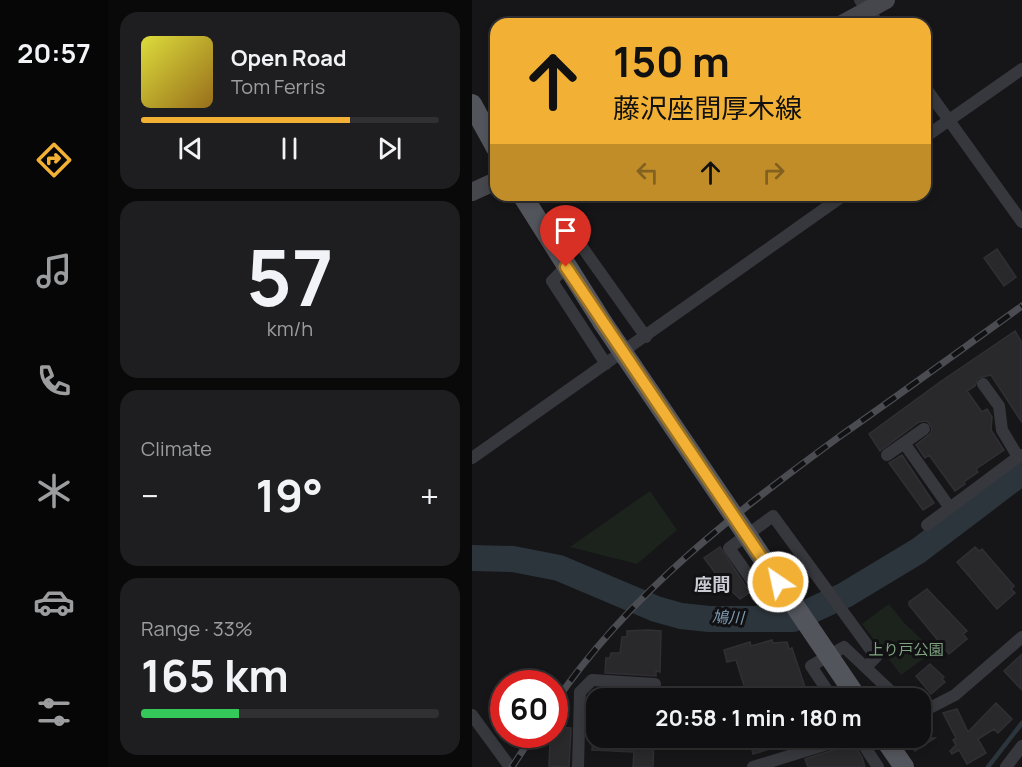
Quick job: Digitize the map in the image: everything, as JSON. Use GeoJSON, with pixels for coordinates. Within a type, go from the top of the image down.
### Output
{"type":"FeatureCollection","features":[{"type":"Feature","properties":{"kind":"main road"},"geometry":{"type":"LineString","coordinates":[[472,104],[490,137]]}},
{"type":"Feature","properties":{"kind":"main road"},"geometry":{"type":"LineString","coordinates":[[526,201],[603,323],[851,688]]}},
{"type":"Feature","properties":{"kind":"main road"},"geometry":{"type":"LineString","coordinates":[[891,748],[904,767]]}},
{"type":"Feature","properties":{"kind":"street"},"geometry":{"type":"LineString","coordinates":[[856,18],[870,12],[886,0]]}},
{"type":"Feature","properties":{"kind":"street"},"geometry":{"type":"LineString","coordinates":[[931,133],[1021,69]]}},
{"type":"Feature","properties":{"kind":"street"},"geometry":{"type":"LineString","coordinates":[[931,95],[1021,222]]}},
{"type":"Feature","properties":{"kind":"street"},"geometry":{"type":"LineString","coordinates":[[472,192],[490,184]]}},
{"type":"Feature","properties":{"kind":"street"},"geometry":{"type":"LineString","coordinates":[[472,458],[836,201]]}},
{"type":"Feature","properties":{"kind":"street"},"geometry":{"type":"LineString","coordinates":[[547,237],[570,230],[646,337]]}},
{"type":"Feature","properties":{"kind":"street"},"geometry":{"type":"LineString","coordinates":[[566,267],[552,281],[606,364]]}},
{"type":"Feature","properties":{"kind":"street"},"geometry":{"type":"LineString","coordinates":[[927,525],[1020,456],[1002,430],[999,406],[983,384]]}},
{"type":"Feature","properties":{"kind":"street"},"geometry":{"type":"LineString","coordinates":[[887,455],[924,429]]}},
{"type":"Feature","properties":{"kind":"street"},"geometry":{"type":"LineString","coordinates":[[904,443],[950,508]]}},
{"type":"Feature","properties":{"kind":"street"},"geometry":{"type":"LineString","coordinates":[[768,603],[729,548],[773,516],[876,657],[866,667]]}},
{"type":"Feature","properties":{"kind":"street"},"geometry":{"type":"LineString","coordinates":[[931,707],[955,695],[1021,637]]}},
{"type":"Feature","properties":{"kind":"street"},"geometry":{"type":"LineString","coordinates":[[826,688],[811,666],[844,647],[888,688]]}},
{"type":"Feature","properties":{"kind":"street"},"geometry":{"type":"LineString","coordinates":[[578,767],[580,692],[592,680],[655,684]]}},
{"type":"Feature","properties":{"kind":"street"},"geometry":{"type":"LineString","coordinates":[[472,715],[510,767]]}},
{"type":"Feature","properties":{"kind":"street"},"geometry":{"type":"LineString","coordinates":[[1006,767],[1021,746]]}},
{"type":"Feature","properties":{"kind":"street"},"geometry":{"type":"LineString","coordinates":[[753,767],[815,748]]}},
{"type":"Feature","properties":{"kind":"street"},"geometry":{"type":"LineString","coordinates":[[866,748],[878,767]]}},
{"type":"Feature","properties":{"kind":"green space"},"geometry":{"type":"Polygon","coordinates":[[[650,491],[677,530],[637,564],[570,547],[650,491]]]}},
{"type":"Feature","properties":{"kind":"green space","name":"上り戸公園"},"geometry":{"type":"Polygon","coordinates":[[[889,604],[905,624],[930,647],[927,656],[901,675],[862,624],[889,604]]]}},
{"type":"Feature","properties":{"kind":"building"},"geometry":{"type":"Polygon","coordinates":[[[997,249],[1016,277],[1004,286],[984,258],[997,249]]]}},
{"type":"Feature","properties":{"kind":"building"},"geometry":{"type":"Polygon","coordinates":[[[1015,331],[1021,341],[1021,421],[991,375],[978,378],[975,386],[967,391],[982,412],[987,409],[992,417],[991,430],[1004,450],[976,469],[978,472],[955,491],[929,455],[925,458],[916,445],[931,433],[932,428],[927,421],[919,422],[880,451],[869,434],[1015,331]]]}},
{"type":"Feature","properties":{"kind":"building"},"geometry":{"type":"Polygon","coordinates":[[[902,455],[934,503],[923,510],[889,463],[902,455]]]}},
{"type":"Feature","properties":{"kind":"building"},"geometry":{"type":"Polygon","coordinates":[[[720,547],[750,592],[740,599],[722,582],[704,558],[720,547]]]}},
{"type":"Feature","properties":{"kind":"building"},"geometry":{"type":"Polygon","coordinates":[[[975,547],[979,551],[982,549],[1014,586],[1011,589],[1015,593],[997,609],[957,562],[975,547]]]}},
{"type":"Feature","properties":{"kind":"building"},"geometry":{"type":"Polygon","coordinates":[[[927,589],[967,631],[963,634],[967,639],[949,654],[909,605],[909,602],[927,589]]]}},
{"type":"Feature","properties":{"kind":"building"},"geometry":{"type":"Polygon","coordinates":[[[627,631],[661,631],[660,672],[656,671],[656,676],[605,673],[606,658],[610,658],[611,653],[620,653],[622,637],[627,637],[627,631]]]}},
{"type":"Feature","properties":{"kind":"building"},"geometry":{"type":"Polygon","coordinates":[[[772,640],[773,643],[787,642],[789,649],[792,648],[805,688],[745,688],[736,660],[727,662],[724,650],[750,642],[751,646],[772,640]]]}},
{"type":"Feature","properties":{"kind":"building"},"geometry":{"type":"Polygon","coordinates":[[[1021,655],[1021,689],[1004,671],[1021,655]]]}},
{"type":"Feature","properties":{"kind":"building"},"geometry":{"type":"Polygon","coordinates":[[[930,664],[944,677],[942,679],[945,682],[931,694],[931,688],[926,688],[916,676],[930,664]]]}},
{"type":"Feature","properties":{"kind":"building"},"geometry":{"type":"Polygon","coordinates":[[[996,703],[1012,719],[998,733],[994,729],[978,739],[986,753],[967,764],[959,750],[952,754],[950,751],[956,745],[953,740],[956,738],[943,713],[957,709],[968,732],[996,703]]]}},
{"type":"Feature","properties":{"kind":"building"},"geometry":{"type":"Polygon","coordinates":[[[568,728],[571,728],[569,767],[549,766],[550,748],[568,748],[568,728]]]}},
{"type":"Feature","properties":{"kind":"building"},"geometry":{"type":"Polygon","coordinates":[[[592,748],[654,748],[653,767],[633,767],[634,752],[592,750],[592,748]]]}},
{"type":"Feature","properties":{"kind":"building"},"geometry":{"type":"Polygon","coordinates":[[[752,748],[773,748],[753,754],[752,748]]]}},
{"type":"Feature","properties":{"kind":"building"},"geometry":{"type":"Polygon","coordinates":[[[839,748],[853,748],[857,749],[862,757],[865,767],[808,767],[805,759],[839,748]]]}},
{"type":"Feature","properties":{"kind":"waterway","name":"鳩川"},"geometry":{"type":"LineString","coordinates":[[472,558],[513,559],[559,568],[656,609],[681,616],[709,619],[793,619],[845,595],[918,551],[1022,472]]}},
{"type":"Feature","properties":{"kind":"waterway"},"geometry":{"type":"LineString","coordinates":[[988,767],[1022,723]]}},
{"type":"Feature","properties":{"kind":"railway"},"geometry":{"type":"LineString","coordinates":[[568,685],[616,626],[651,590],[725,524],[843,434],[1022,306]]}},
{"type":"Feature","properties":{"kind":"railway"},"geometry":{"type":"LineString","coordinates":[[512,767],[524,748]]}},
{"type":"Feature","properties":{"kind":"district","name":"座間"},"geometry":{"type":"Point","coordinates":[712,585]}},
{"type":"Feature","properties":{"kind":"route"},"geometry":{"type":"LineString","coordinates":[[566,267],[778,582]]}}]}
